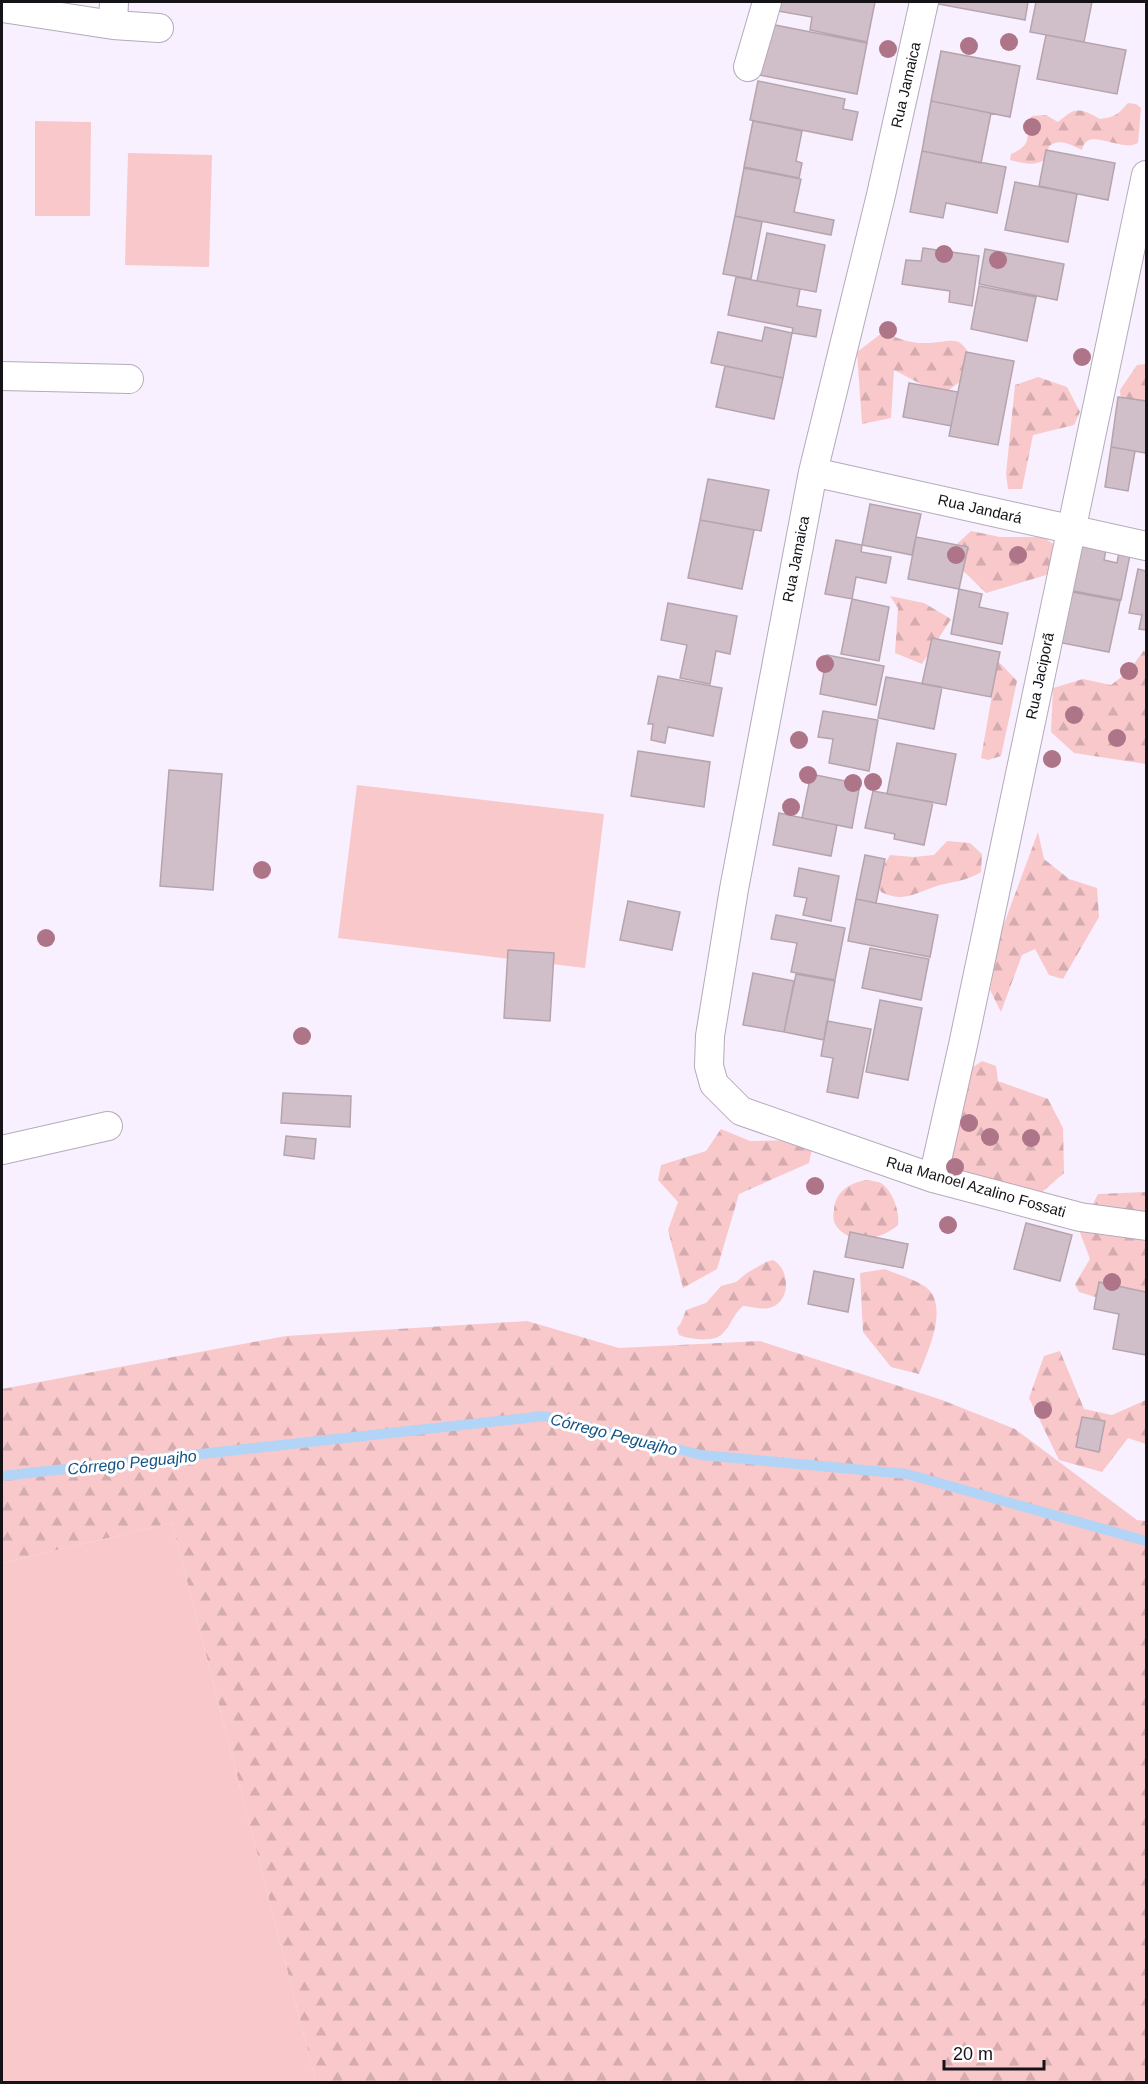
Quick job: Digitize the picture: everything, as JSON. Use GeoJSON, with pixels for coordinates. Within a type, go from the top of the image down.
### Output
{"type":"FeatureCollection","features":[{"type":"Feature","properties":{"kind":"street"},"geometry":{"type":"LineString","coordinates":[[748,67],[767,2]]}},
{"type":"Feature","properties":{"kind":"street","name":"Rua Jamaica"},"geometry":{"type":"LineString","coordinates":[[741,1111],[714,1084],[709,1066],[710,1036],[734,889],[813,472],[881,195],[924,2]]}},
{"type":"Feature","properties":{"kind":"street"},"geometry":{"type":"LineString","coordinates":[[2,8],[114,13],[159,28]]}},
{"type":"Feature","properties":{"kind":"street","name":"Rua Jaciporã"},"geometry":{"type":"LineString","coordinates":[[933,1178],[966,1033],[1146,174]]}},
{"type":"Feature","properties":{"kind":"street"},"geometry":{"type":"LineString","coordinates":[[2,376],[129,379]]}},
{"type":"Feature","properties":{"kind":"street","name":"Rua Jandará"},"geometry":{"type":"LineString","coordinates":[[813,472],[1146,546]]}},
{"type":"Feature","properties":{"kind":"street","name":"Rua Manoel Azalino Fossati"},"geometry":{"type":"LineString","coordinates":[[741,1111],[933,1178],[1080,1217],[1146,1226]]}},
{"type":"Feature","properties":{"kind":"street"},"geometry":{"type":"LineString","coordinates":[[2,1150],[108,1126]]}},
{"type":"Feature","properties":{"kind":"green space"},"geometry":{"type":"Polygon","coordinates":[[[1128,103],[1136,104],[1141,108],[1138,143],[1122,145],[1097,139],[1085,143],[1082,150],[1066,143],[1058,143],[1049,146],[1046,159],[1037,163],[1028,164],[1010,160],[1011,154],[1027,142],[1028,121],[1032,116],[1046,115],[1058,122],[1068,114],[1078,111],[1100,119],[1116,114],[1128,103]]]}},
{"type":"Feature","properties":{"kind":"green space"},"geometry":{"type":"Polygon","coordinates":[[[35,121],[91,122],[90,216],[35,216],[35,121]]]}},
{"type":"Feature","properties":{"kind":"green space"},"geometry":{"type":"Polygon","coordinates":[[[128,153],[212,155],[209,267],[125,265],[128,153]]]}},
{"type":"Feature","properties":{"kind":"green space"},"geometry":{"type":"Polygon","coordinates":[[[882,333],[915,343],[955,341],[965,348],[977,369],[942,395],[894,370],[891,418],[862,424],[857,352],[882,333]]]}},
{"type":"Feature","properties":{"kind":"green space"},"geometry":{"type":"Polygon","coordinates":[[[1146,364],[1146,408],[1138,413],[1121,401],[1120,390],[1137,365],[1146,364]]]}},
{"type":"Feature","properties":{"kind":"green space"},"geometry":{"type":"Polygon","coordinates":[[[1038,377],[1067,387],[1080,412],[1074,425],[1033,435],[1022,489],[1008,489],[1006,474],[1015,385],[1038,377]]]}},
{"type":"Feature","properties":{"kind":"green space"},"geometry":{"type":"Polygon","coordinates":[[[971,531],[1000,537],[1043,537],[1055,545],[1053,573],[986,593],[946,554],[971,531]]]}},
{"type":"Feature","properties":{"kind":"green space"},"geometry":{"type":"Polygon","coordinates":[[[890,596],[924,603],[951,619],[922,664],[895,653],[898,608],[890,596]]]}},
{"type":"Feature","properties":{"kind":"green space"},"geometry":{"type":"Polygon","coordinates":[[[1144,650],[1146,656],[1146,764],[1074,753],[1051,732],[1053,688],[1083,679],[1111,685],[1129,671],[1144,650]]]}},
{"type":"Feature","properties":{"kind":"green space"},"geometry":{"type":"Polygon","coordinates":[[[998,661],[1017,681],[1001,756],[988,760],[981,758],[998,661]]]}},
{"type":"Feature","properties":{"kind":"green space"},"geometry":{"type":"Polygon","coordinates":[[[357,785],[604,814],[585,968],[338,938],[357,785]]]}},
{"type":"Feature","properties":{"kind":"green space"},"geometry":{"type":"Polygon","coordinates":[[[1038,832],[1044,859],[1069,879],[1097,888],[1099,917],[1063,979],[1049,975],[1035,949],[1022,955],[1001,1012],[990,990],[1001,932],[1038,832]]]}},
{"type":"Feature","properties":{"kind":"green space"},"geometry":{"type":"Polygon","coordinates":[[[947,841],[970,843],[982,854],[981,872],[966,879],[904,897],[881,892],[876,879],[890,855],[913,857],[934,855],[947,841]]]}},
{"type":"Feature","properties":{"kind":"green space"},"geometry":{"type":"Polygon","coordinates":[[[982,1061],[996,1066],[998,1081],[1048,1099],[1063,1128],[1064,1173],[1033,1200],[944,1171],[957,1078],[982,1061]]]}},
{"type":"Feature","properties":{"kind":"green space"},"geometry":{"type":"Polygon","coordinates":[[[721,1129],[750,1141],[798,1140],[812,1149],[809,1163],[739,1194],[717,1269],[683,1288],[668,1230],[678,1202],[658,1180],[661,1165],[706,1151],[721,1129]]]}},
{"type":"Feature","properties":{"kind":"green space"},"geometry":{"type":"Polygon","coordinates":[[[866,1180],[881,1183],[889,1191],[897,1208],[898,1225],[883,1234],[865,1239],[848,1236],[841,1231],[835,1224],[833,1215],[840,1193],[854,1183],[866,1180]]]}},
{"type":"Feature","properties":{"kind":"green space"},"geometry":{"type":"Polygon","coordinates":[[[1146,1192],[1146,1212],[1131,1236],[1146,1242],[1146,1303],[1131,1308],[1079,1292],[1075,1284],[1090,1259],[1079,1230],[1098,1194],[1146,1192]]]}},
{"type":"Feature","properties":{"kind":"green space"},"geometry":{"type":"Polygon","coordinates":[[[773,1260],[783,1270],[786,1284],[783,1298],[778,1303],[765,1309],[743,1306],[725,1331],[713,1339],[695,1339],[679,1335],[677,1328],[686,1310],[706,1303],[721,1286],[736,1282],[747,1273],[773,1260]]]}},
{"type":"Feature","properties":{"kind":"green space"},"geometry":{"type":"Polygon","coordinates":[[[885,1269],[919,1283],[934,1297],[936,1319],[934,1330],[919,1374],[891,1367],[863,1332],[860,1273],[885,1269]]]}},
{"type":"Feature","properties":{"kind":"green space"},"geometry":{"type":"Polygon","coordinates":[[[527,1321],[619,1348],[760,1341],[942,1400],[1015,1429],[1137,1520],[1146,1521],[1146,2082],[316,2082],[172,1523],[2,1563],[2,1389],[286,1336],[527,1321]]]}},
{"type":"Feature","properties":{"kind":"green space"},"geometry":{"type":"Polygon","coordinates":[[[1060,1351],[1084,1409],[1112,1415],[1146,1400],[1146,1444],[1128,1438],[1102,1472],[1059,1460],[1029,1398],[1044,1356],[1060,1351]]]}},
{"type":"Feature","properties":{"kind":"green space"},"geometry":{"type":"Polygon","coordinates":[[[172,1523],[316,2082],[2,2082],[2,1563],[172,1523]]]}},
{"type":"Feature","properties":{"kind":"building"},"geometry":{"type":"Polygon","coordinates":[[[774,2],[875,2],[867,42],[810,30],[812,17],[772,10],[774,2]]]}},
{"type":"Feature","properties":{"kind":"building"},"geometry":{"type":"Polygon","coordinates":[[[934,2],[1028,2],[1025,20],[934,2]]]}},
{"type":"Feature","properties":{"kind":"building"},"geometry":{"type":"Polygon","coordinates":[[[1036,2],[1092,2],[1084,42],[1030,32],[1036,2]]]}},
{"type":"Feature","properties":{"kind":"building"},"geometry":{"type":"Polygon","coordinates":[[[770,24],[867,43],[857,94],[759,75],[770,24]]]}},
{"type":"Feature","properties":{"kind":"building"},"geometry":{"type":"Polygon","coordinates":[[[1046,35],[1126,50],[1117,94],[1037,79],[1046,35]]]}},
{"type":"Feature","properties":{"kind":"building"},"geometry":{"type":"Polygon","coordinates":[[[941,51],[1020,66],[1010,117],[931,101],[941,51]]]}},
{"type":"Feature","properties":{"kind":"building"},"geometry":{"type":"Polygon","coordinates":[[[758,81],[845,99],[843,109],[858,112],[852,140],[750,120],[758,81]]]}},
{"type":"Feature","properties":{"kind":"building"},"geometry":{"type":"Polygon","coordinates":[[[931,101],[991,113],[981,163],[922,151],[931,101]]]}},
{"type":"Feature","properties":{"kind":"building"},"geometry":{"type":"Polygon","coordinates":[[[753,121],[802,131],[796,161],[802,163],[799,178],[744,167],[753,121]]]}},
{"type":"Feature","properties":{"kind":"building"},"geometry":{"type":"Polygon","coordinates":[[[1046,150],[1115,163],[1108,200],[1039,186],[1046,150]]]}},
{"type":"Feature","properties":{"kind":"building"},"geometry":{"type":"Polygon","coordinates":[[[922,151],[1006,167],[997,213],[946,203],[943,218],[910,212],[922,151]]]}},
{"type":"Feature","properties":{"kind":"building"},"geometry":{"type":"Polygon","coordinates":[[[744,168],[801,179],[794,212],[834,220],[831,235],[735,216],[744,168]]]}},
{"type":"Feature","properties":{"kind":"building"},"geometry":{"type":"Polygon","coordinates":[[[1015,182],[1077,194],[1068,242],[1005,230],[1015,182]]]}},
{"type":"Feature","properties":{"kind":"building"},"geometry":{"type":"Polygon","coordinates":[[[735,216],[762,222],[751,279],[723,274],[735,216]]]}},
{"type":"Feature","properties":{"kind":"building"},"geometry":{"type":"Polygon","coordinates":[[[767,233],[825,245],[816,292],[757,281],[767,233]]]}},
{"type":"Feature","properties":{"kind":"building"},"geometry":{"type":"Polygon","coordinates":[[[923,248],[979,256],[972,306],[949,302],[950,291],[902,284],[906,260],[921,261],[923,248]]]}},
{"type":"Feature","properties":{"kind":"building"},"geometry":{"type":"Polygon","coordinates":[[[985,249],[1064,264],[1057,300],[979,284],[985,249]]]}},
{"type":"Feature","properties":{"kind":"building"},"geometry":{"type":"Polygon","coordinates":[[[736,277],[800,289],[797,306],[821,310],[816,337],[792,333],[793,328],[728,315],[736,277]]]}},
{"type":"Feature","properties":{"kind":"building"},"geometry":{"type":"Polygon","coordinates":[[[979,286],[1036,297],[1027,341],[971,329],[979,286]]]}},
{"type":"Feature","properties":{"kind":"building"},"geometry":{"type":"Polygon","coordinates":[[[765,327],[792,333],[783,378],[711,363],[718,332],[762,341],[765,327]]]}},
{"type":"Feature","properties":{"kind":"building"},"geometry":{"type":"Polygon","coordinates":[[[966,352],[1014,361],[998,445],[949,436],[966,352]]]}},
{"type":"Feature","properties":{"kind":"building"},"geometry":{"type":"Polygon","coordinates":[[[725,366],[783,378],[774,419],[716,407],[725,366]]]}},
{"type":"Feature","properties":{"kind":"building"},"geometry":{"type":"Polygon","coordinates":[[[909,383],[958,392],[951,426],[903,417],[909,383]]]}},
{"type":"Feature","properties":{"kind":"building"},"geometry":{"type":"Polygon","coordinates":[[[1118,397],[1146,401],[1146,453],[1111,447],[1118,397]]]}},
{"type":"Feature","properties":{"kind":"building"},"geometry":{"type":"Polygon","coordinates":[[[1111,447],[1135,451],[1128,491],[1105,487],[1111,447]]]}},
{"type":"Feature","properties":{"kind":"building"},"geometry":{"type":"Polygon","coordinates":[[[708,479],[769,490],[761,531],[700,520],[708,479]]]}},
{"type":"Feature","properties":{"kind":"building"},"geometry":{"type":"Polygon","coordinates":[[[870,504],[921,514],[912,555],[862,545],[870,504]]]}},
{"type":"Feature","properties":{"kind":"building"},"geometry":{"type":"Polygon","coordinates":[[[700,520],[754,530],[742,589],[688,578],[700,520]]]}},
{"type":"Feature","properties":{"kind":"building"},"geometry":{"type":"Polygon","coordinates":[[[916,537],[968,547],[959,589],[908,579],[916,537]]]}},
{"type":"Feature","properties":{"kind":"building"},"geometry":{"type":"Polygon","coordinates":[[[1078,539],[1107,545],[1104,560],[1117,563],[1120,547],[1131,550],[1121,600],[1068,590],[1078,539]]]}},
{"type":"Feature","properties":{"kind":"building"},"geometry":{"type":"Polygon","coordinates":[[[836,540],[862,545],[861,552],[891,557],[886,583],[856,577],[852,599],[825,594],[836,540]]]}},
{"type":"Feature","properties":{"kind":"building"},"geometry":{"type":"Polygon","coordinates":[[[1138,569],[1146,571],[1146,630],[1139,629],[1142,615],[1129,613],[1138,569]]]}},
{"type":"Feature","properties":{"kind":"building"},"geometry":{"type":"Polygon","coordinates":[[[959,589],[982,594],[979,607],[1008,613],[1002,644],[951,634],[959,589]]]}},
{"type":"Feature","properties":{"kind":"building"},"geometry":{"type":"Polygon","coordinates":[[[1067,591],[1120,601],[1109,652],[1057,642],[1067,591]]]}},
{"type":"Feature","properties":{"kind":"building"},"geometry":{"type":"Polygon","coordinates":[[[852,599],[889,607],[879,661],[841,654],[852,599]]]}},
{"type":"Feature","properties":{"kind":"building"},"geometry":{"type":"Polygon","coordinates":[[[668,603],[737,616],[730,654],[716,651],[710,684],[680,678],[687,645],[661,640],[668,603]]]}},
{"type":"Feature","properties":{"kind":"building"},"geometry":{"type":"Polygon","coordinates":[[[932,638],[1000,652],[991,697],[922,684],[932,638]]]}},
{"type":"Feature","properties":{"kind":"building"},"geometry":{"type":"Polygon","coordinates":[[[827,655],[884,666],[876,705],[820,694],[827,655]]]}},
{"type":"Feature","properties":{"kind":"building"},"geometry":{"type":"Polygon","coordinates":[[[658,676],[722,688],[713,736],[668,727],[665,743],[651,740],[653,724],[648,724],[658,676]]]}},
{"type":"Feature","properties":{"kind":"building"},"geometry":{"type":"Polygon","coordinates":[[[886,677],[942,687],[934,729],[878,718],[886,677]]]}},
{"type":"Feature","properties":{"kind":"building"},"geometry":{"type":"Polygon","coordinates":[[[823,711],[878,720],[869,771],[829,763],[833,739],[818,737],[823,711]]]}},
{"type":"Feature","properties":{"kind":"building"},"geometry":{"type":"Polygon","coordinates":[[[897,743],[956,754],[946,805],[887,794],[897,743]]]}},
{"type":"Feature","properties":{"kind":"building"},"geometry":{"type":"Polygon","coordinates":[[[638,751],[710,762],[704,807],[631,796],[638,751]]]}},
{"type":"Feature","properties":{"kind":"building"},"geometry":{"type":"Polygon","coordinates":[[[169,770],[222,774],[213,890],[160,886],[169,770]]]}},
{"type":"Feature","properties":{"kind":"building"},"geometry":{"type":"Polygon","coordinates":[[[811,774],[860,784],[852,828],[802,818],[811,774]]]}},
{"type":"Feature","properties":{"kind":"building"},"geometry":{"type":"Polygon","coordinates":[[[873,791],[933,802],[924,845],[894,839],[895,834],[865,828],[873,791]]]}},
{"type":"Feature","properties":{"kind":"building"},"geometry":{"type":"Polygon","coordinates":[[[779,813],[837,825],[831,856],[773,845],[779,813]]]}},
{"type":"Feature","properties":{"kind":"building"},"geometry":{"type":"Polygon","coordinates":[[[865,855],[885,859],[876,903],[856,899],[865,855]]]}},
{"type":"Feature","properties":{"kind":"building"},"geometry":{"type":"Polygon","coordinates":[[[799,868],[839,876],[831,921],[803,915],[807,898],[794,896],[799,868]]]}},
{"type":"Feature","properties":{"kind":"building"},"geometry":{"type":"Polygon","coordinates":[[[856,899],[938,915],[930,957],[848,941],[856,899]]]}},
{"type":"Feature","properties":{"kind":"building"},"geometry":{"type":"Polygon","coordinates":[[[628,901],[680,912],[672,950],[620,940],[628,901]]]}},
{"type":"Feature","properties":{"kind":"building"},"geometry":{"type":"Polygon","coordinates":[[[776,915],[845,928],[835,980],[791,972],[797,943],[771,939],[776,915]]]}},
{"type":"Feature","properties":{"kind":"building"},"geometry":{"type":"Polygon","coordinates":[[[870,948],[929,959],[921,1000],[862,988],[870,948]]]}},
{"type":"Feature","properties":{"kind":"building"},"geometry":{"type":"Polygon","coordinates":[[[508,950],[554,953],[550,1021],[504,1018],[508,950]]]}},
{"type":"Feature","properties":{"kind":"building"},"geometry":{"type":"Polygon","coordinates":[[[753,973],[794,981],[784,1032],[743,1025],[753,973]]]}},
{"type":"Feature","properties":{"kind":"building"},"geometry":{"type":"Polygon","coordinates":[[[796,974],[835,981],[824,1040],[784,1032],[796,974]]]}},
{"type":"Feature","properties":{"kind":"building"},"geometry":{"type":"Polygon","coordinates":[[[880,1000],[922,1008],[908,1080],[866,1072],[880,1000]]]}},
{"type":"Feature","properties":{"kind":"building"},"geometry":{"type":"Polygon","coordinates":[[[827,1021],[871,1029],[858,1098],[827,1092],[833,1058],[821,1056],[827,1021]]]}},
{"type":"Feature","properties":{"kind":"building"},"geometry":{"type":"Polygon","coordinates":[[[283,1093],[351,1096],[350,1127],[281,1123],[283,1093]]]}},
{"type":"Feature","properties":{"kind":"building"},"geometry":{"type":"Polygon","coordinates":[[[286,1136],[316,1139],[314,1159],[284,1155],[286,1136]]]}},
{"type":"Feature","properties":{"kind":"building"},"geometry":{"type":"Polygon","coordinates":[[[1026,1223],[1072,1235],[1060,1281],[1014,1269],[1026,1223]]]}},
{"type":"Feature","properties":{"kind":"building"},"geometry":{"type":"Polygon","coordinates":[[[850,1232],[908,1244],[903,1268],[845,1257],[850,1232]]]}},
{"type":"Feature","properties":{"kind":"building"},"geometry":{"type":"Polygon","coordinates":[[[814,1271],[854,1279],[848,1312],[808,1304],[814,1271]]]}},
{"type":"Feature","properties":{"kind":"building"},"geometry":{"type":"Polygon","coordinates":[[[1099,1282],[1146,1292],[1146,1355],[1113,1349],[1119,1314],[1094,1309],[1099,1282]]]}},
{"type":"Feature","properties":{"kind":"building"},"geometry":{"type":"Polygon","coordinates":[[[1082,1417],[1105,1421],[1099,1452],[1076,1447],[1082,1417]]]}},
{"type":"Feature","properties":{"kind":"waterway","name":"Córrego Peguajho"},"geometry":{"type":"LineString","coordinates":[[2,1476],[544,1416],[701,1455],[907,1474],[1146,1541]]}}]}
